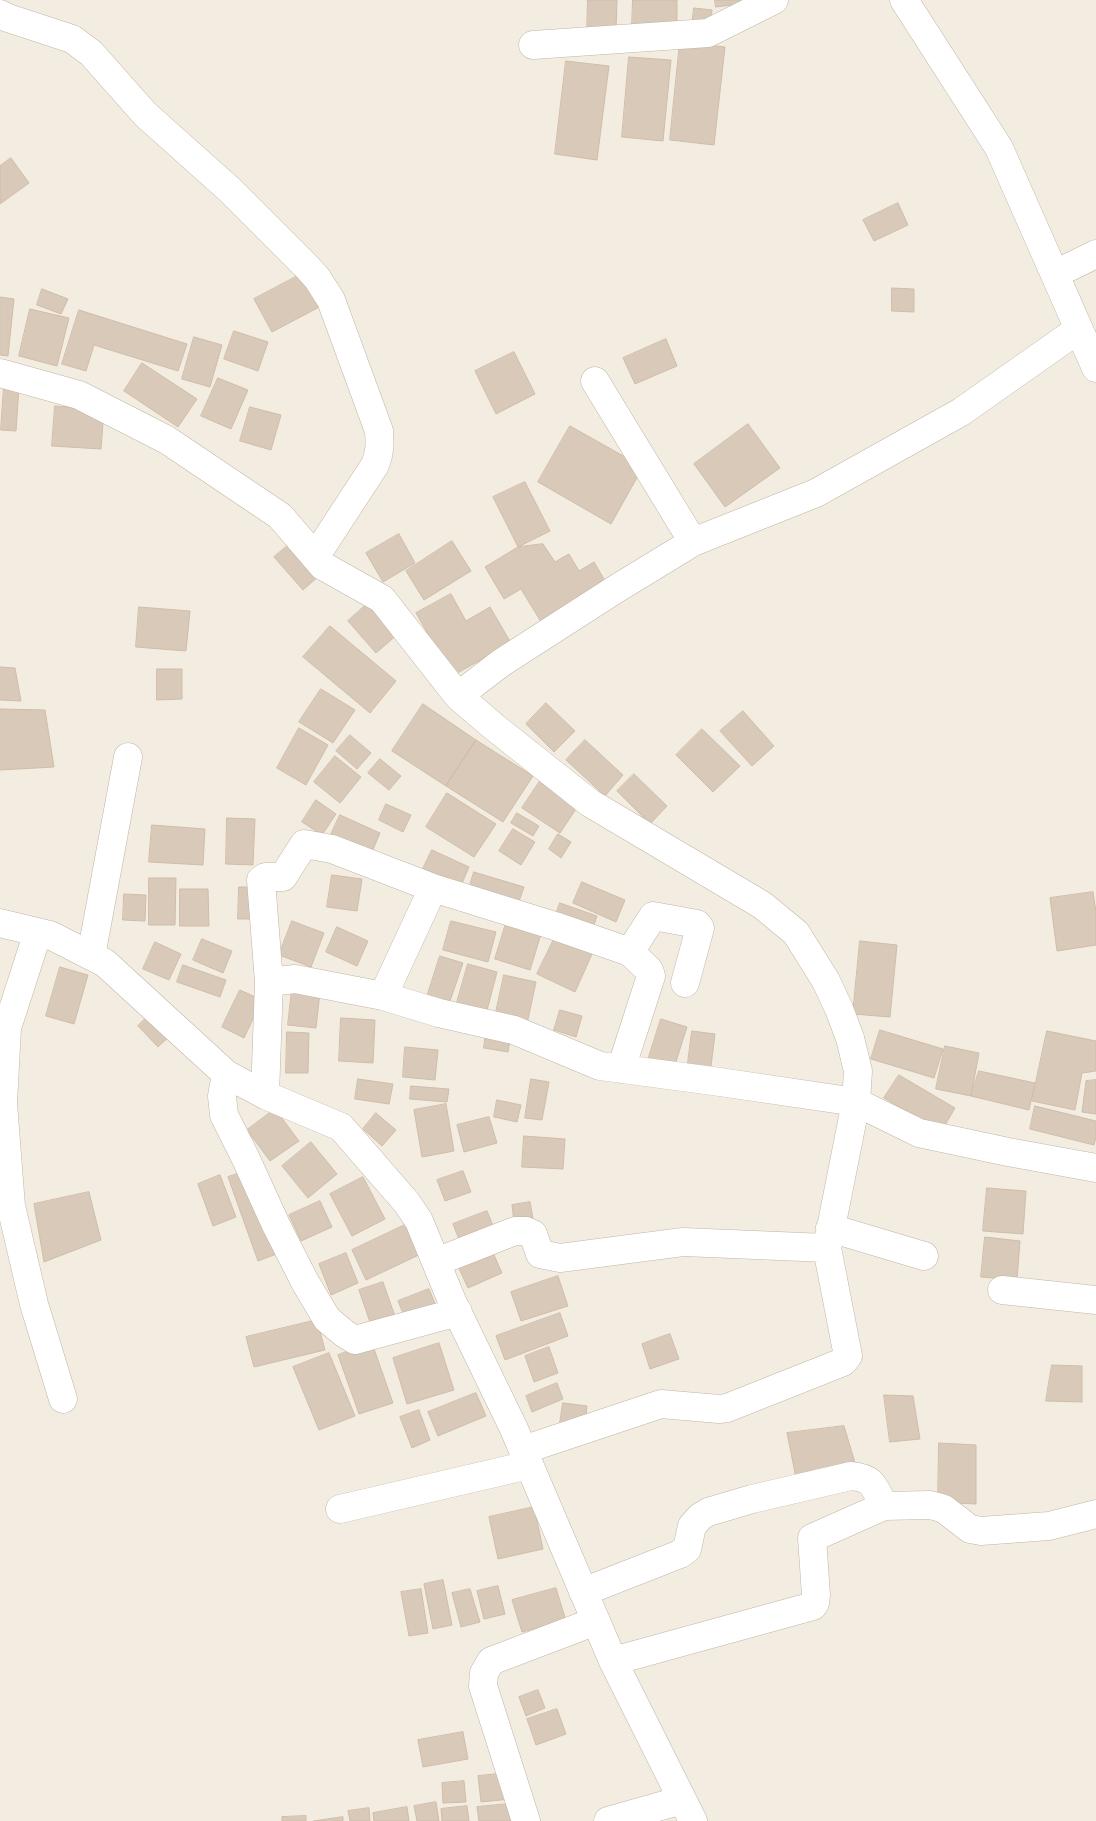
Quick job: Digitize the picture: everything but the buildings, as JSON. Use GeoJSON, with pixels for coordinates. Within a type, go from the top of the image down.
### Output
{"type":"FeatureCollection","features":[{"type":"Feature","properties":{"kind":"street"},"geometry":{"type":"LineString","coordinates":[[533,46],[708,33],[774,0]]}},
{"type":"Feature","properties":{"kind":"street"},"geometry":{"type":"LineString","coordinates":[[904,0],[999,148],[1096,368]]}},
{"type":"Feature","properties":{"kind":"street"},"geometry":{"type":"LineString","coordinates":[[0,14],[72,39],[91,53],[140,109],[230,190],[307,267],[317,278],[331,300],[379,431],[380,454],[375,465],[315,557]]}},
{"type":"Feature","properties":{"kind":"street"},"geometry":{"type":"LineString","coordinates":[[1055,274],[1096,254]]}},
{"type":"Feature","properties":{"kind":"street"},"geometry":{"type":"LineString","coordinates":[[458,696],[501,663],[616,589],[694,542],[816,493],[961,412],[1079,329]]}},
{"type":"Feature","properties":{"kind":"street"},"geometry":{"type":"LineString","coordinates":[[0,373],[79,395],[167,440],[280,516],[323,566],[382,599],[458,696],[590,804],[762,905],[796,933],[826,981],[850,1038],[858,1071],[856,1102],[829,1238],[848,1356],[843,1362],[727,1408],[661,1404],[526,1458],[340,1509]]}},
{"type":"Feature","properties":{"kind":"street"},"geometry":{"type":"LineString","coordinates":[[595,381],[694,542]]}},
{"type":"Feature","properties":{"kind":"street"},"geometry":{"type":"LineString","coordinates":[[91,956],[128,757]]}},
{"type":"Feature","properties":{"kind":"street"},"geometry":{"type":"LineString","coordinates":[[265,1095],[269,982],[261,880],[265,877],[283,877],[304,844],[332,849],[433,888],[555,926],[630,952],[649,970],[651,976],[621,1069]]}},
{"type":"Feature","properties":{"kind":"street"},"geometry":{"type":"LineString","coordinates":[[383,996],[433,888]]}},
{"type":"Feature","properties":{"kind":"street"},"geometry":{"type":"LineString","coordinates":[[630,952],[654,916],[698,924],[700,928],[685,983]]}},
{"type":"Feature","properties":{"kind":"street"},"geometry":{"type":"LineString","coordinates":[[0,923],[50,936],[105,963],[226,1074],[265,1095],[341,1128],[407,1203],[419,1221],[458,1312],[526,1458],[613,1660],[688,1810],[608,1821]]}},
{"type":"Feature","properties":{"kind":"street"},"geometry":{"type":"LineString","coordinates":[[38,932],[7,1028],[3,1103],[11,1206],[34,1304],[63,1399]]}},
{"type":"Feature","properties":{"kind":"street"},"geometry":{"type":"LineString","coordinates":[[269,982],[295,979],[383,996],[439,1013],[514,1030],[600,1066],[856,1102],[919,1133],[1096,1168]]}},
{"type":"Feature","properties":{"kind":"street"},"geometry":{"type":"LineString","coordinates":[[226,1074],[222,1096],[224,1116],[276,1225],[305,1282],[327,1319],[344,1334],[355,1340],[458,1312]]}},
{"type":"Feature","properties":{"kind":"street"},"geometry":{"type":"LineString","coordinates":[[436,1262],[515,1231],[526,1231],[533,1234],[540,1254],[560,1258],[683,1242],[829,1238],[924,1256]]}},
{"type":"Feature","properties":{"kind":"street"},"geometry":{"type":"LineString","coordinates":[[1002,1290],[1096,1300]]}},
{"type":"Feature","properties":{"kind":"street"},"geometry":{"type":"LineString","coordinates":[[583,1592],[680,1554],[687,1549],[692,1526],[700,1517],[708,1512],[752,1499],[851,1476],[871,1481],[884,1506]]}},
{"type":"Feature","properties":{"kind":"street"},"geometry":{"type":"LineString","coordinates":[[613,1660],[813,1606],[816,1595],[812,1538],[884,1506],[930,1505],[938,1507],[944,1509],[970,1529],[981,1531],[1049,1526],[1096,1514]]}},
{"type":"Feature","properties":{"kind":"street"},"geometry":{"type":"LineString","coordinates":[[526,1821],[483,1686],[484,1673],[491,1661],[596,1621]]}}]}
